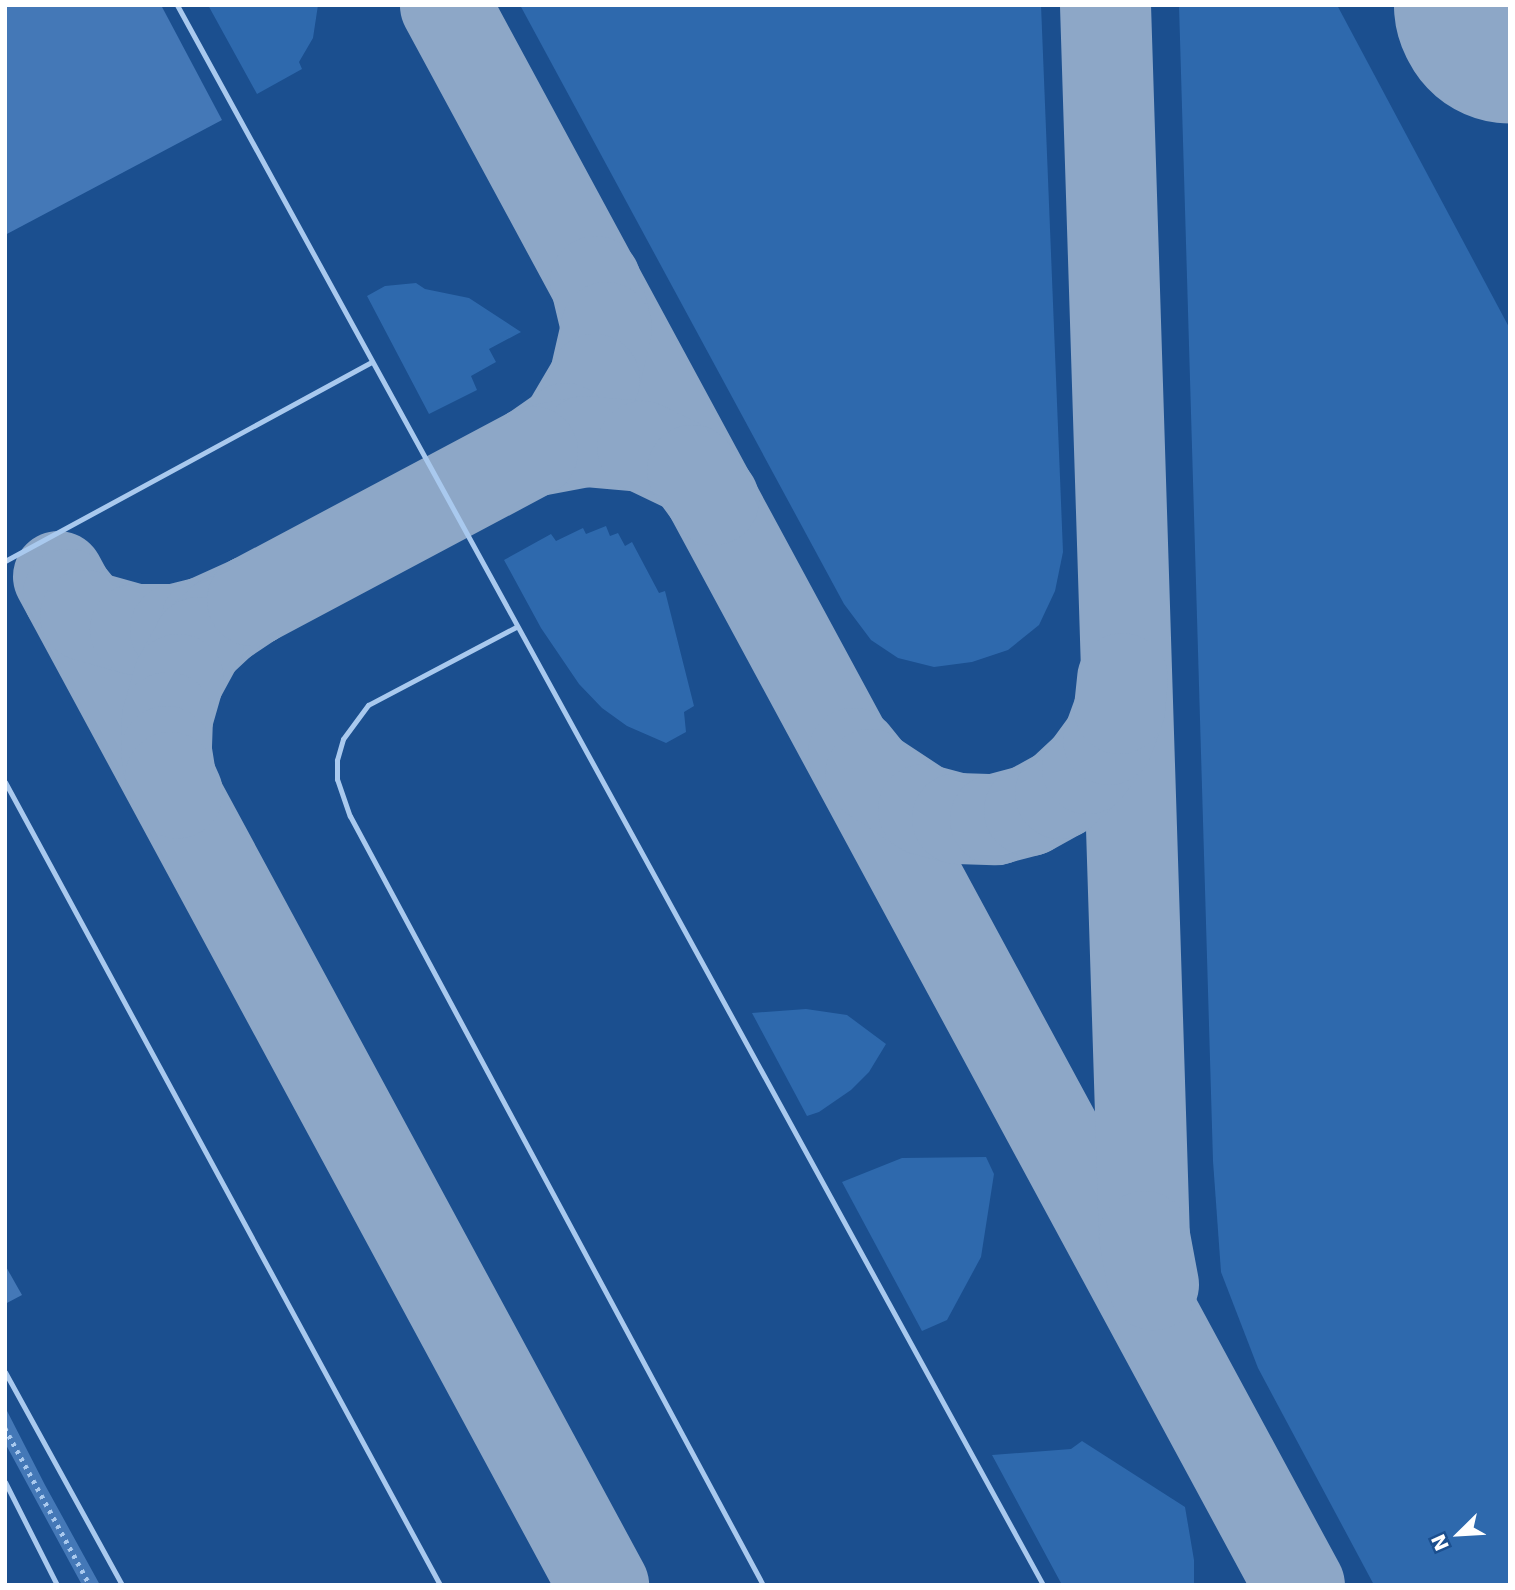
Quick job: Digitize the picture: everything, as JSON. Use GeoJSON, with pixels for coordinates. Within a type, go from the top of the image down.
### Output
{"type":"FeatureCollection","features":[{"type":"Feature","properties":{"kind":"lane"},"geometry":{"type":"LineString","coordinates":[[177,5],[1043,1585]]}},
{"type":"Feature","properties":{"kind":"lane"},"geometry":{"type":"LineString","coordinates":[[5,561],[372,362]]}},
{"type":"Feature","properties":{"kind":"lane"},"geometry":{"type":"LineString","coordinates":[[516,626],[368,705],[344,739],[337,760],[337,779],[350,816],[763,1585]]}},
{"type":"Feature","properties":{"kind":"lane"},"geometry":{"type":"LineString","coordinates":[[5,782],[440,1585]]}},
{"type":"Feature","properties":{"kind":"lane"},"geometry":{"type":"LineString","coordinates":[[5,1372],[122,1585]]}},
{"type":"Feature","properties":{"kind":"lane"},"geometry":{"type":"LineString","coordinates":[[5,1482],[57,1585]]}},
{"type":"Feature","properties":{"kind":"path"},"geometry":{"type":"LineString","coordinates":[[5,1428],[90,1585]]}},
{"type":"Feature","properties":{"kind":"shaded area"},"geometry":{"type":"Polygon","coordinates":[[[208,5],[318,5],[313,38],[299,62],[302,69],[257,94],[208,5]]]}},
{"type":"Feature","properties":{"kind":"shaded area"},"geometry":{"type":"Polygon","coordinates":[[[520,5],[1041,5],[1063,552],[1055,591],[1039,625],[1008,650],[972,662],[934,667],[898,658],[871,640],[844,604],[520,5]]]}},
{"type":"Feature","properties":{"kind":"shaded area"},"geometry":{"type":"Polygon","coordinates":[[[1179,5],[1337,5],[1510,329],[1510,1585],[1374,1585],[1258,1368],[1221,1272],[1213,1161],[1179,5]]]}},
{"type":"Feature","properties":{"kind":"shaded area"},"geometry":{"type":"Polygon","coordinates":[[[416,283],[425,289],[469,298],[521,332],[489,349],[496,362],[471,376],[477,390],[429,414],[367,296],[385,286],[416,283]]]}},
{"type":"Feature","properties":{"kind":"shaded area"},"geometry":{"type":"Polygon","coordinates":[[[606,526],[610,536],[618,533],[625,546],[632,542],[659,593],[665,591],[694,706],[684,712],[686,732],[666,743],[627,726],[602,708],[579,684],[541,628],[504,560],[551,534],[556,541],[583,528],[586,534],[606,526]]]}},
{"type":"Feature","properties":{"kind":"shaded area"},"geometry":{"type":"Polygon","coordinates":[[[806,1009],[847,1015],[886,1044],[869,1072],[851,1090],[819,1112],[807,1116],[752,1013],[806,1009]]]}},
{"type":"Feature","properties":{"kind":"shaded area"},"geometry":{"type":"Polygon","coordinates":[[[986,1157],[994,1174],[981,1257],[947,1320],[922,1331],[842,1182],[902,1158],[986,1157]]]}},
{"type":"Feature","properties":{"kind":"shaded area"},"geometry":{"type":"Polygon","coordinates":[[[1082,1441],[1185,1507],[1194,1560],[1194,1585],[1062,1585],[992,1455],[1071,1449],[1082,1441]]]}},
{"type":"Feature","properties":{"kind":"building"},"geometry":{"type":"Polygon","coordinates":[[[5,5],[161,5],[222,120],[5,235],[5,5]]]}},
{"type":"Feature","properties":{"kind":"building"},"geometry":{"type":"Polygon","coordinates":[[[5,1265],[22,1295],[5,1304],[5,1265]]]}},
{"type":"Feature","properties":{"kind":"building"},"geometry":{"type":"Polygon","coordinates":[[[5,1407],[100,1585],[82,1585],[5,1443],[5,1407]]]}},
{"type":"Feature","properties":{"kind":"taxiway"},"geometry":{"type":"LineString","coordinates":[[445,5],[1299,1585]]}},
{"type":"Feature","properties":{"kind":"taxiway"},"geometry":{"type":"LineString","coordinates":[[1105,5],[1144,1236],[1153,1284]]}},
{"type":"Feature","properties":{"kind":"taxiway"},"geometry":{"type":"LineString","coordinates":[[595,281],[606,327],[594,379],[565,428],[532,451],[585,441],[642,446],[692,470],[713,499]]}},
{"type":"Feature","properties":{"kind":"taxiway"},"geometry":{"type":"LineString","coordinates":[[252,600],[532,451]]}},
{"type":"Feature","properties":{"kind":"taxiway"},"geometry":{"type":"LineString","coordinates":[[58,576],[603,1585]]}},
{"type":"Feature","properties":{"kind":"taxiway"},"geometry":{"type":"LineString","coordinates":[[68,594],[85,615],[135,629],[175,629],[206,621],[252,600],[222,620],[198,642],[178,679],[167,717],[166,751],[170,777],[177,793]]}},
{"type":"Feature","properties":{"kind":"taxiway"},"geometry":{"type":"LineString","coordinates":[[853,753],[870,774],[923,809],[957,818],[995,819],[1029,810],[1060,793],[1087,768],[1108,739],[1119,708],[1122,678]]}},
{"type":"Feature","properties":{"kind":"runway"},"geometry":{"type":"LineString","coordinates":[[1508,5],[1510,9]]}}]}
